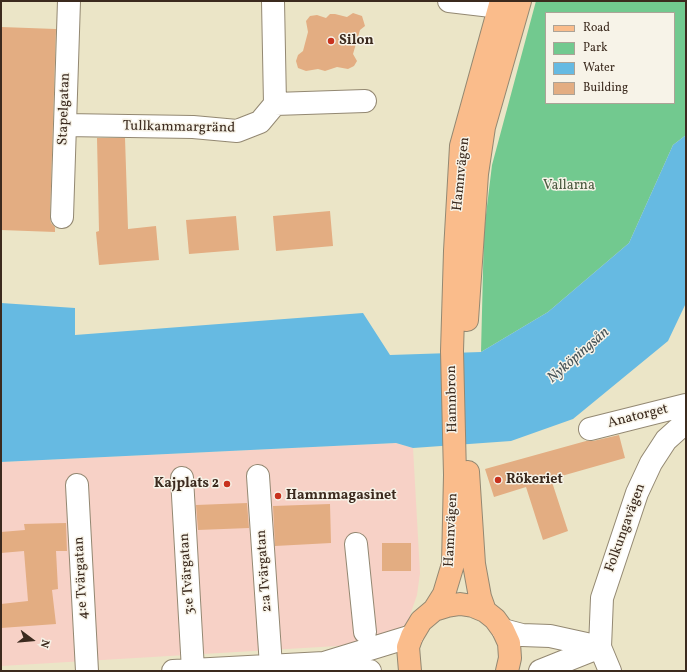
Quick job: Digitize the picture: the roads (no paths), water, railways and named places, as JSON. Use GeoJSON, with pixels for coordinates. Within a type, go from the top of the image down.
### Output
{"type":"FeatureCollection","features":[{"type":"Feature","properties":{"kind":"main road","name":"Hamnvägen"},"geometry":{"type":"LineString","coordinates":[[458,351],[455,251],[462,146],[510,5]]}},
{"type":"Feature","properties":{"kind":"main road","name":"Hamnbron"},"geometry":{"type":"LineString","coordinates":[[458,351],[461,446]]}},
{"type":"Feature","properties":{"kind":"main road","name":"Hamnvägen"},"geometry":{"type":"LineString","coordinates":[[434,610],[444,594],[453,564],[461,446]]}},
{"type":"Feature","properties":{"kind":"main road","name":"Hamnvägen"},"geometry":{"type":"LineString","coordinates":[[461,446],[474,564],[480,598],[485,611]]}},
{"type":"Feature","properties":{"kind":"main road"},"geometry":{"type":"LineString","coordinates":[[410,671],[408,647],[412,636],[421,621],[434,610],[460,604],[473,606],[485,611],[495,619],[503,630],[509,644],[510,658],[507,671]]}},
{"type":"Feature","properties":{"kind":"street","name":"Stapelgatan"},"geometry":{"type":"LineString","coordinates":[[62,217],[69,1]]}},
{"type":"Feature","properties":{"kind":"street"},"geometry":{"type":"LineString","coordinates":[[273,1],[275,104],[365,101]]}},
{"type":"Feature","properties":{"kind":"street"},"geometry":{"type":"LineString","coordinates":[[449,1],[510,5]]}},
{"type":"Feature","properties":{"kind":"street","name":"Tullkammargränd"},"geometry":{"type":"LineString","coordinates":[[65,125],[193,127],[237,131],[260,122],[275,104]]}},
{"type":"Feature","properties":{"kind":"street","name":"Anatorget"},"geometry":{"type":"LineString","coordinates":[[590,429],[686,405]]}},
{"type":"Feature","properties":{"kind":"street","name":"Folkungavägen"},"geometry":{"type":"LineString","coordinates":[[600,647],[602,598],[637,493],[651,463],[666,440],[686,422]]}},
{"type":"Feature","properties":{"kind":"street","name":"2:a Tvärgatan"},"geometry":{"type":"LineString","coordinates":[[258,476],[271,666]]}},
{"type":"Feature","properties":{"kind":"street","name":"3:e Tvärgatan"},"geometry":{"type":"LineString","coordinates":[[182,478],[183,670]]}},
{"type":"Feature","properties":{"kind":"street","name":"4:e Tvärgatan"},"geometry":{"type":"LineString","coordinates":[[78,486],[87,671]]}},
{"type":"Feature","properties":{"kind":"street"},"geometry":{"type":"LineString","coordinates":[[356,544],[365,632]]}},
{"type":"Feature","properties":{"kind":"street"},"geometry":{"type":"LineString","coordinates":[[503,630],[522,635],[550,636],[600,647]]}},
{"type":"Feature","properties":{"kind":"street"},"geometry":{"type":"LineString","coordinates":[[324,663],[412,636]]}},
{"type":"Feature","properties":{"kind":"street"},"geometry":{"type":"LineString","coordinates":[[540,671],[600,647]]}},
{"type":"Feature","properties":{"kind":"street"},"geometry":{"type":"LineString","coordinates":[[600,647],[610,671]]}},
{"type":"Feature","properties":{"kind":"street"},"geometry":{"type":"LineString","coordinates":[[183,670],[324,663],[370,671]]}},
{"type":"Feature","properties":{"kind":"water","name":"Nyköpingsån"},"geometry":{"type":"Polygon","coordinates":[[[686,135],[686,303],[668,341],[573,419],[511,441],[413,448],[396,443],[1,462],[1,303],[75,308],[75,335],[363,313],[390,355],[481,352],[548,312],[629,243],[673,145],[686,135]]]}},
{"type":"Feature","properties":{"kind":"place","name":"Silon"},"geometry":{"type":"Point","coordinates":[331,41]}},
{"type":"Feature","properties":{"kind":"place","name":"Rökeriet"},"geometry":{"type":"Point","coordinates":[498,480]}},
{"type":"Feature","properties":{"kind":"place","name":"Kajplats 2"},"geometry":{"type":"Point","coordinates":[227,484]}},
{"type":"Feature","properties":{"kind":"place","name":"Hamnmagasinet"},"geometry":{"type":"Point","coordinates":[278,496]}},
{"type":"Feature","properties":{"kind":"park label","name":"Vallarna"},"geometry":{"type":"Point","coordinates":[569,186]}}]}
